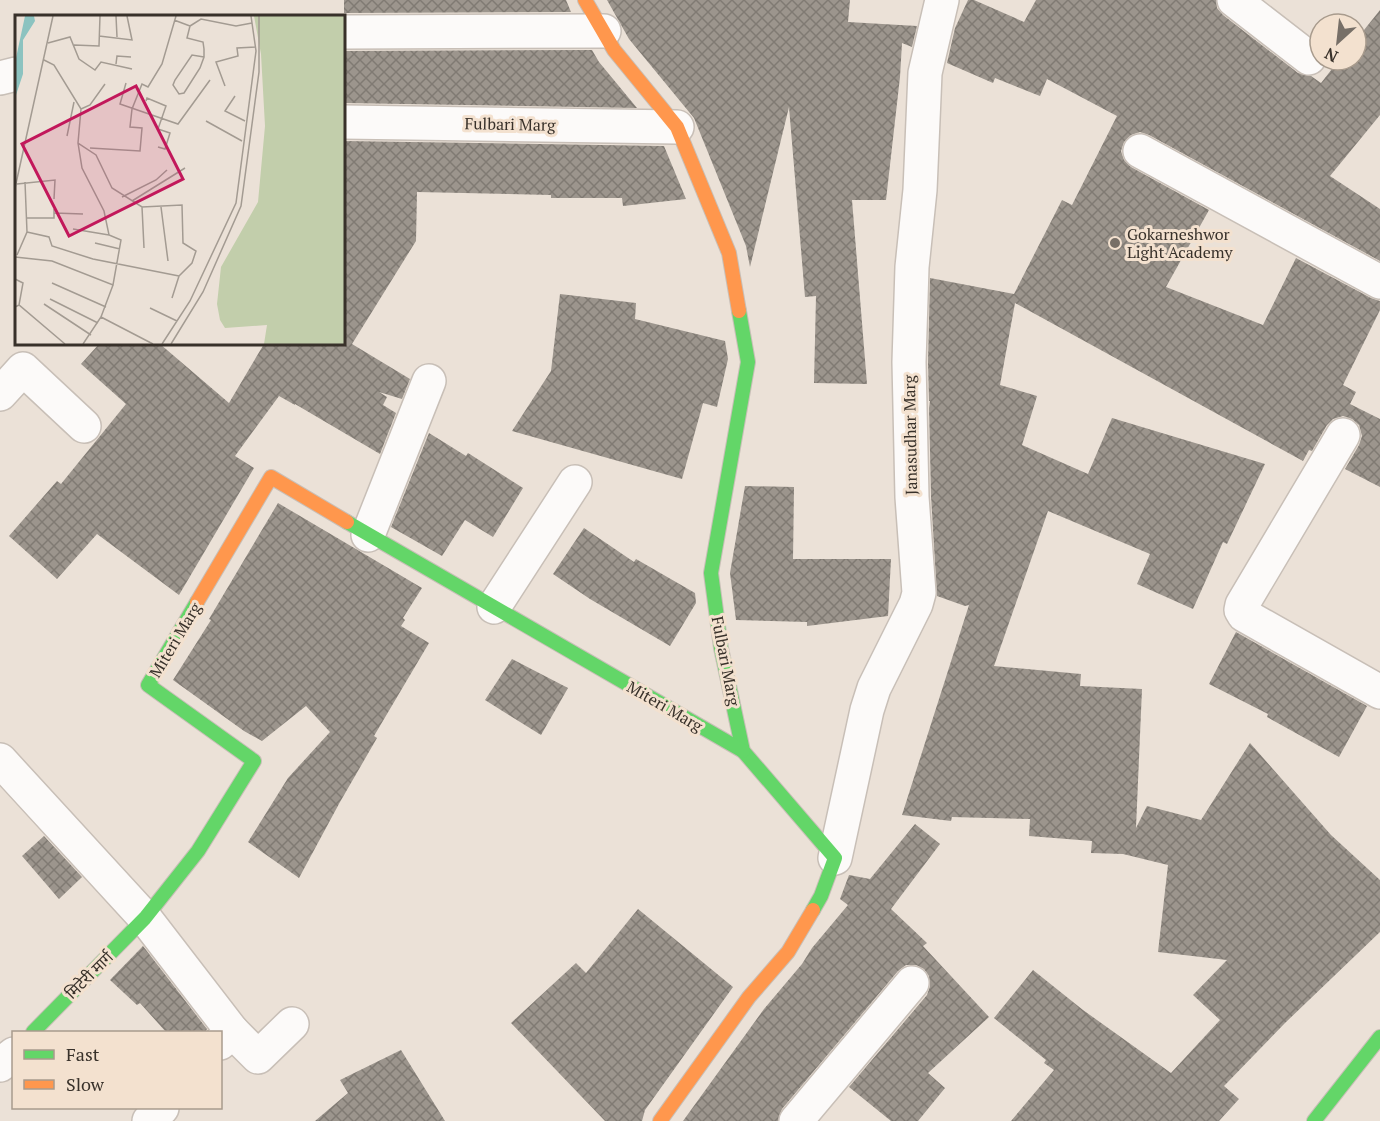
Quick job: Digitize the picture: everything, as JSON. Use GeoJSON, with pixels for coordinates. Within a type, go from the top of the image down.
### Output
{"type":"FeatureCollection","features":[{"type":"Feature","properties":{"kind":"street","name":"Fulbari Marg"},"geometry":{"type":"LineString","coordinates":[[585,0],[614,50],[677,127],[729,253],[748,362],[711,573],[722,648],[744,751],[835,858]]}},
{"type":"Feature","properties":{"kind":"street","name":"Janasudhar Marg"},"geometry":{"type":"LineString","coordinates":[[835,858],[874,688],[916,604],[919,593],[912,497],[909,396],[912,267],[920,190],[925,73],[942,0]]}},
{"type":"Feature","properties":{"kind":"street"},"geometry":{"type":"LineString","coordinates":[[1234,0],[1308,56]]}},
{"type":"Feature","properties":{"kind":"street"},"geometry":{"type":"LineString","coordinates":[[345,32],[604,31]]}},
{"type":"Feature","properties":{"kind":"street"},"geometry":{"type":"LineString","coordinates":[[0,78],[15,74]]}},
{"type":"Feature","properties":{"kind":"street","name":"Fulbari Marg"},"geometry":{"type":"LineString","coordinates":[[345,122],[677,127]]}},
{"type":"Feature","properties":{"kind":"street"},"geometry":{"type":"LineString","coordinates":[[1140,151],[1380,282]]}},
{"type":"Feature","properties":{"kind":"street"},"geometry":{"type":"LineString","coordinates":[[0,394],[23,369],[84,426]]}},
{"type":"Feature","properties":{"kind":"street"},"geometry":{"type":"LineString","coordinates":[[368,535],[429,381]]}},
{"type":"Feature","properties":{"kind":"street"},"geometry":{"type":"LineString","coordinates":[[1343,435],[1241,610],[1244,615],[1380,692]]}},
{"type":"Feature","properties":{"kind":"street","name":"Miteri Marg"},"geometry":{"type":"LineString","coordinates":[[145,918],[198,850],[254,761],[148,685],[271,477],[744,751]]}},
{"type":"Feature","properties":{"kind":"street"},"geometry":{"type":"LineString","coordinates":[[494,607],[575,482]]}},
{"type":"Feature","properties":{"kind":"street"},"geometry":{"type":"LineString","coordinates":[[0,760],[145,918],[222,1031]]}},
{"type":"Feature","properties":{"kind":"street"},"geometry":{"type":"LineString","coordinates":[[660,1121],[749,997],[788,952],[821,896],[835,858]]}},
{"type":"Feature","properties":{"kind":"street","name":"मिटेरी मार्ग"},"geometry":{"type":"LineString","coordinates":[[34,1031],[145,918]]}},
{"type":"Feature","properties":{"kind":"street"},"geometry":{"type":"LineString","coordinates":[[796,1121],[912,983]]}},
{"type":"Feature","properties":{"kind":"street"},"geometry":{"type":"LineString","coordinates":[[226,1037],[258,1057],[292,1024]]}},
{"type":"Feature","properties":{"kind":"street"},"geometry":{"type":"LineString","coordinates":[[1314,1121],[1380,1036]]}},
{"type":"Feature","properties":{"kind":"street"},"geometry":{"type":"LineString","coordinates":[[0,1065],[12,1056]]}},
{"type":"Feature","properties":{"kind":"street"},"geometry":{"type":"LineString","coordinates":[[150,1121],[160,1109]]}},
{"type":"Feature","properties":{"kind":"building"},"geometry":{"type":"Polygon","coordinates":[[[344,0],[566,0],[571,12],[344,13],[344,0]]]}},
{"type":"Feature","properties":{"kind":"building"},"geometry":{"type":"Polygon","coordinates":[[[607,0],[850,0],[848,22],[917,26],[912,47],[902,43],[886,200],[852,200],[867,384],[814,383],[816,296],[805,297],[789,107],[750,267],[746,246],[694,118],[629,39],[607,0]]]}},
{"type":"Feature","properties":{"kind":"building"},"geometry":{"type":"Polygon","coordinates":[[[968,0],[974,0],[1024,22],[1036,0],[1216,0],[1217,8],[1223,15],[1298,73],[1311,76],[1321,83],[1330,72],[1368,72],[1368,25],[1380,10],[1380,115],[1330,176],[1380,209],[1380,261],[1149,135],[1140,132],[1131,135],[1124,142],[1121,151],[1124,160],[1131,167],[1209,210],[1166,287],[1263,325],[1296,258],[1380,301],[1380,310],[1343,385],[1356,392],[1350,404],[1380,419],[1380,487],[1345,469],[1362,436],[1359,425],[1352,419],[1343,416],[1333,419],[1303,461],[1015,303],[1000,385],[1037,396],[1022,445],[1088,474],[1112,418],[1265,464],[1227,544],[1223,542],[1193,609],[1137,584],[1150,554],[1048,511],[994,666],[1081,674],[1080,686],[1142,689],[1136,828],[1147,806],[1201,820],[1250,743],[1331,835],[1380,880],[1380,932],[1285,1023],[1224,1086],[1239,1099],[1219,1121],[1011,1121],[1054,1070],[1044,1063],[1046,1060],[994,1018],[1033,970],[1083,1010],[1171,1073],[1220,1020],[1193,995],[1227,960],[1158,952],[1168,865],[1123,854],[1091,853],[1092,841],[1029,836],[1030,819],[952,817],[951,821],[902,815],[969,605],[965,606],[937,596],[929,408],[930,278],[1014,294],[1062,200],[1072,205],[1117,116],[1047,79],[1040,96],[995,78],[993,83],[947,63],[955,28],[968,0]]]}},
{"type":"Feature","properties":{"kind":"building"},"geometry":{"type":"Polygon","coordinates":[[[592,50],[599,62],[637,108],[345,103],[345,51],[592,50]]]}},
{"type":"Feature","properties":{"kind":"building"},"geometry":{"type":"Polygon","coordinates":[[[345,141],[664,146],[686,199],[623,206],[622,198],[551,198],[551,195],[417,192],[416,241],[352,344],[410,379],[402,399],[379,392],[387,397],[383,405],[396,413],[380,454],[279,396],[235,456],[254,468],[179,595],[97,534],[57,579],[9,536],[57,481],[61,484],[126,404],[81,364],[98,345],[161,345],[229,403],[263,345],[345,345],[345,141]]]}},
{"type":"Feature","properties":{"kind":"building"},"geometry":{"type":"Polygon","coordinates":[[[560,294],[636,303],[635,319],[725,341],[728,359],[717,407],[703,403],[682,479],[512,431],[551,371],[560,294]]]}},
{"type":"Feature","properties":{"kind":"building"},"geometry":{"type":"Polygon","coordinates":[[[429,433],[466,456],[468,453],[523,488],[493,537],[465,520],[442,556],[391,527],[429,433]]]}},
{"type":"Feature","properties":{"kind":"building"},"geometry":{"type":"Polygon","coordinates":[[[745,486],[794,487],[793,559],[891,559],[888,616],[807,626],[807,622],[736,620],[730,573],[745,486]]]}},
{"type":"Feature","properties":{"kind":"building"},"geometry":{"type":"Polygon","coordinates":[[[278,503],[422,588],[403,618],[405,620],[401,626],[429,643],[374,736],[377,738],[299,878],[248,842],[288,778],[330,732],[306,706],[262,741],[244,731],[173,680],[211,620],[209,619],[278,503]]]}},
{"type":"Feature","properties":{"kind":"building"},"geometry":{"type":"Polygon","coordinates":[[[584,528],[634,562],[636,559],[695,593],[696,603],[670,646],[590,599],[553,574],[584,528]]]}},
{"type":"Feature","properties":{"kind":"building"},"geometry":{"type":"Polygon","coordinates":[[[1236,632],[1367,706],[1339,757],[1267,717],[1268,714],[1209,684],[1236,632]]]}},
{"type":"Feature","properties":{"kind":"building"},"geometry":{"type":"Polygon","coordinates":[[[512,659],[568,688],[541,735],[485,700],[512,659]]]}},
{"type":"Feature","properties":{"kind":"building"},"geometry":{"type":"Polygon","coordinates":[[[915,824],[940,844],[891,909],[927,943],[923,946],[989,1017],[928,1073],[945,1088],[918,1121],[891,1121],[849,1087],[927,995],[930,986],[929,976],[924,969],[916,965],[906,965],[898,971],[782,1109],[778,1121],[683,1121],[764,1009],[848,905],[840,899],[849,875],[870,879],[915,824]]]}},
{"type":"Feature","properties":{"kind":"building"},"geometry":{"type":"Polygon","coordinates":[[[44,836],[82,877],[59,899],[22,856],[44,836]]]}},
{"type":"Feature","properties":{"kind":"building"},"geometry":{"type":"Polygon","coordinates":[[[638,909],[733,987],[645,1110],[642,1121],[605,1121],[511,1023],[576,963],[586,973],[638,909]]]}},
{"type":"Feature","properties":{"kind":"building"},"geometry":{"type":"Polygon","coordinates":[[[143,946],[207,1029],[206,1031],[165,1031],[140,1003],[137,1005],[110,980],[143,946]]]}},
{"type":"Feature","properties":{"kind":"building"},"geometry":{"type":"Polygon","coordinates":[[[401,1050],[445,1121],[315,1121],[348,1093],[340,1080],[401,1050]]]}},
{"type":"Feature","properties":{"kind":"traffic: fast"},"geometry":{"type":"LineString","coordinates":[[739,311],[748,362],[711,573],[721,648],[743,751],[835,858],[821,896],[813,910]]}},
{"type":"Feature","properties":{"kind":"traffic: fast"},"geometry":{"type":"LineString","coordinates":[[347,522],[743,751]]}},
{"type":"Feature","properties":{"kind":"traffic: fast"},"geometry":{"type":"LineString","coordinates":[[34,1031],[145,918],[198,851],[254,761],[148,685],[197,602]]}},
{"type":"Feature","properties":{"kind":"traffic: fast"},"geometry":{"type":"LineString","coordinates":[[1314,1121],[1380,1037]]}},
{"type":"Feature","properties":{"kind":"traffic: slow"},"geometry":{"type":"LineString","coordinates":[[585,0],[614,50],[677,127],[729,253],[739,311]]}},
{"type":"Feature","properties":{"kind":"traffic: slow"},"geometry":{"type":"LineString","coordinates":[[197,602],[271,477],[347,522]]}},
{"type":"Feature","properties":{"kind":"traffic: slow"},"geometry":{"type":"LineString","coordinates":[[660,1121],[749,997],[788,952],[813,910]]}},
{"type":"Feature","properties":{"kind":"place","name":"Gokarneshwor Light Academy"},"geometry":{"type":"Point","coordinates":[1115,243]}}]}
